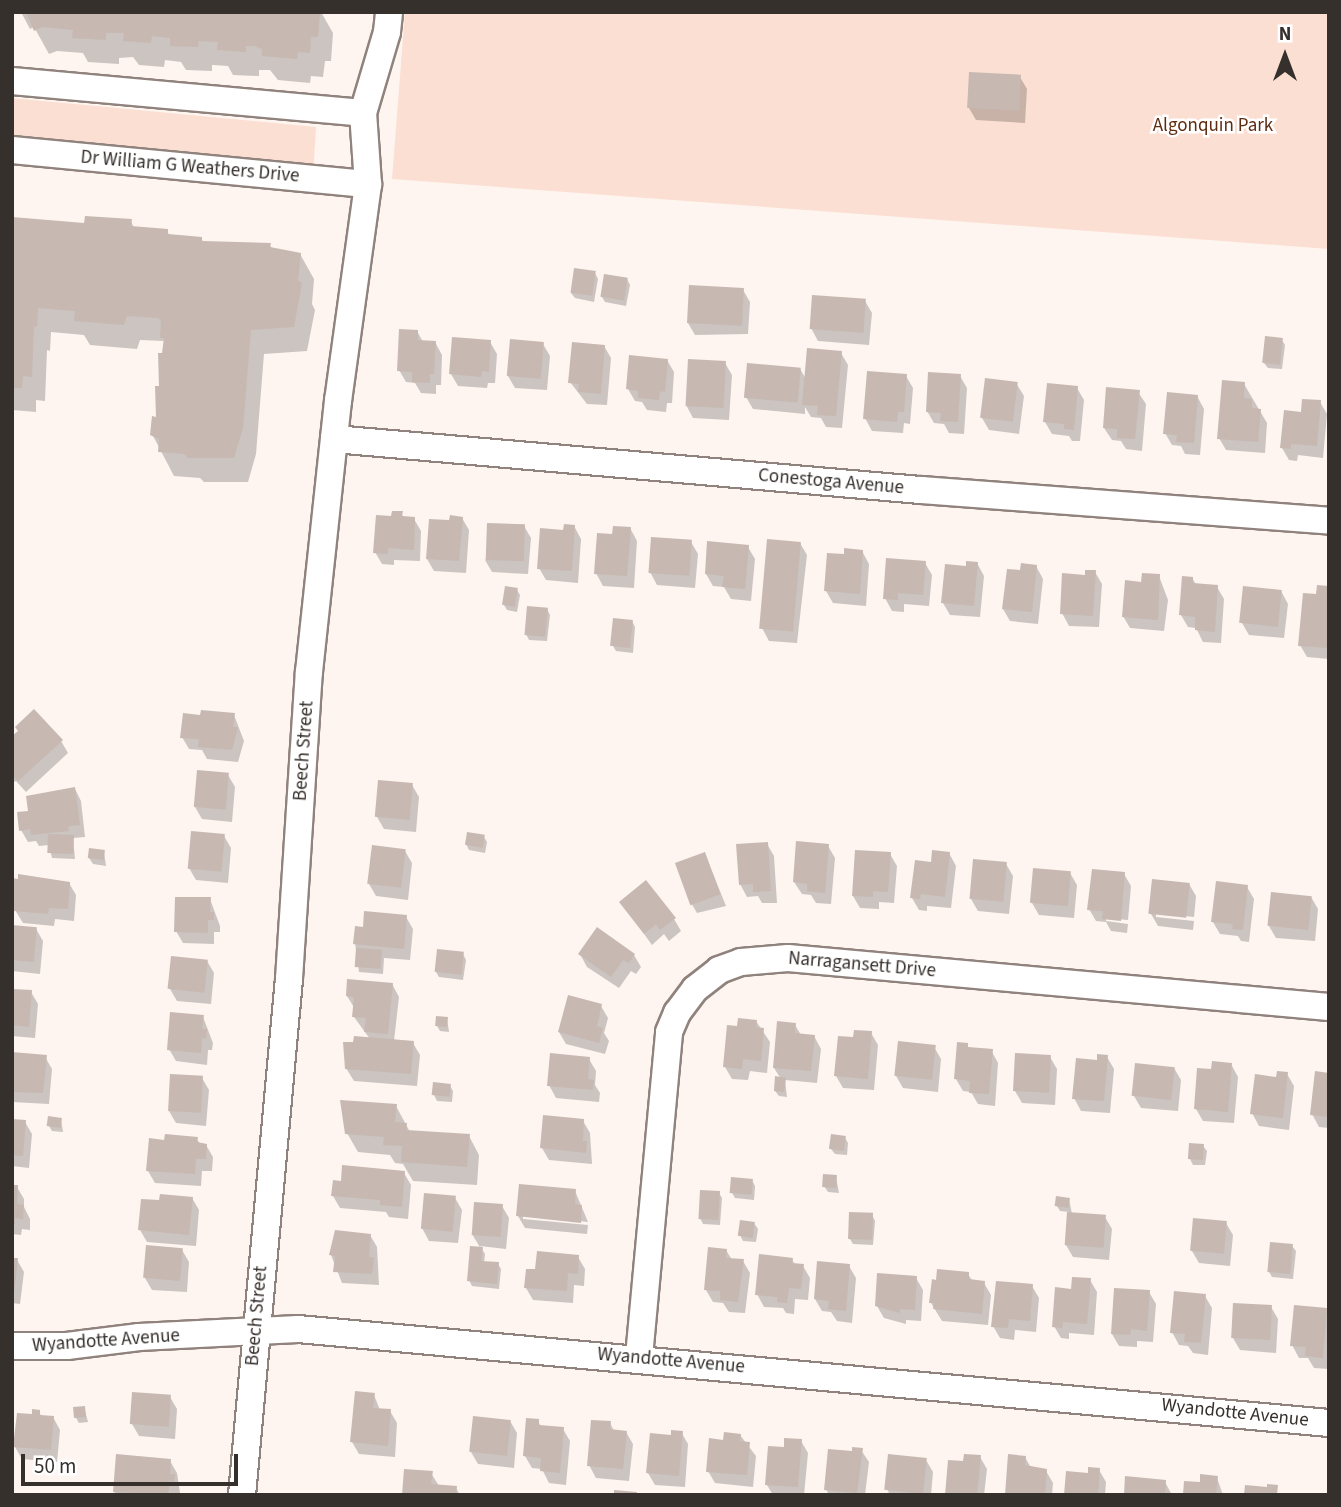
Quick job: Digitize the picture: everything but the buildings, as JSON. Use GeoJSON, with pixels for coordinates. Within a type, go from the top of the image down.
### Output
{"type":"FeatureCollection","features":[{"type":"Feature","properties":{"kind":"street","name":"Beech Street"},"geometry":{"type":"LineString","coordinates":[[242,1495],[289,979],[309,672],[334,439],[368,184],[363,113],[387,32],[389,12]]}},
{"type":"Feature","properties":{"kind":"street"},"geometry":{"type":"LineString","coordinates":[[12,81],[363,113]]}},
{"type":"Feature","properties":{"kind":"street","name":"Dr William G Weathers Drive"},"geometry":{"type":"LineString","coordinates":[[12,150],[368,184]]}},
{"type":"Feature","properties":{"kind":"street","name":"Conestoga Avenue"},"geometry":{"type":"LineString","coordinates":[[334,439],[921,490],[1329,521]]}},
{"type":"Feature","properties":{"kind":"street","name":"Narragansett Drive"},"geometry":{"type":"LineString","coordinates":[[639,1357],[669,1032],[677,1013],[695,989],[719,970],[741,962],[788,958],[1329,1007]]}},
{"type":"Feature","properties":{"kind":"street","name":"Wyandotte Avenue"},"geometry":{"type":"LineString","coordinates":[[12,1346],[67,1346],[139,1337],[298,1329],[639,1357],[1329,1423]]}},
{"type":"Feature","properties":{"kind":"green space","name":"Algonquin Park"},"geometry":{"type":"Polygon","coordinates":[[[405,12],[1329,12],[1329,249],[392,179],[405,12]]]}},
{"type":"Feature","properties":{"kind":"green space"},"geometry":{"type":"Polygon","coordinates":[[[12,98],[316,127],[314,161],[311,173],[12,143],[12,98]]]}}]}
